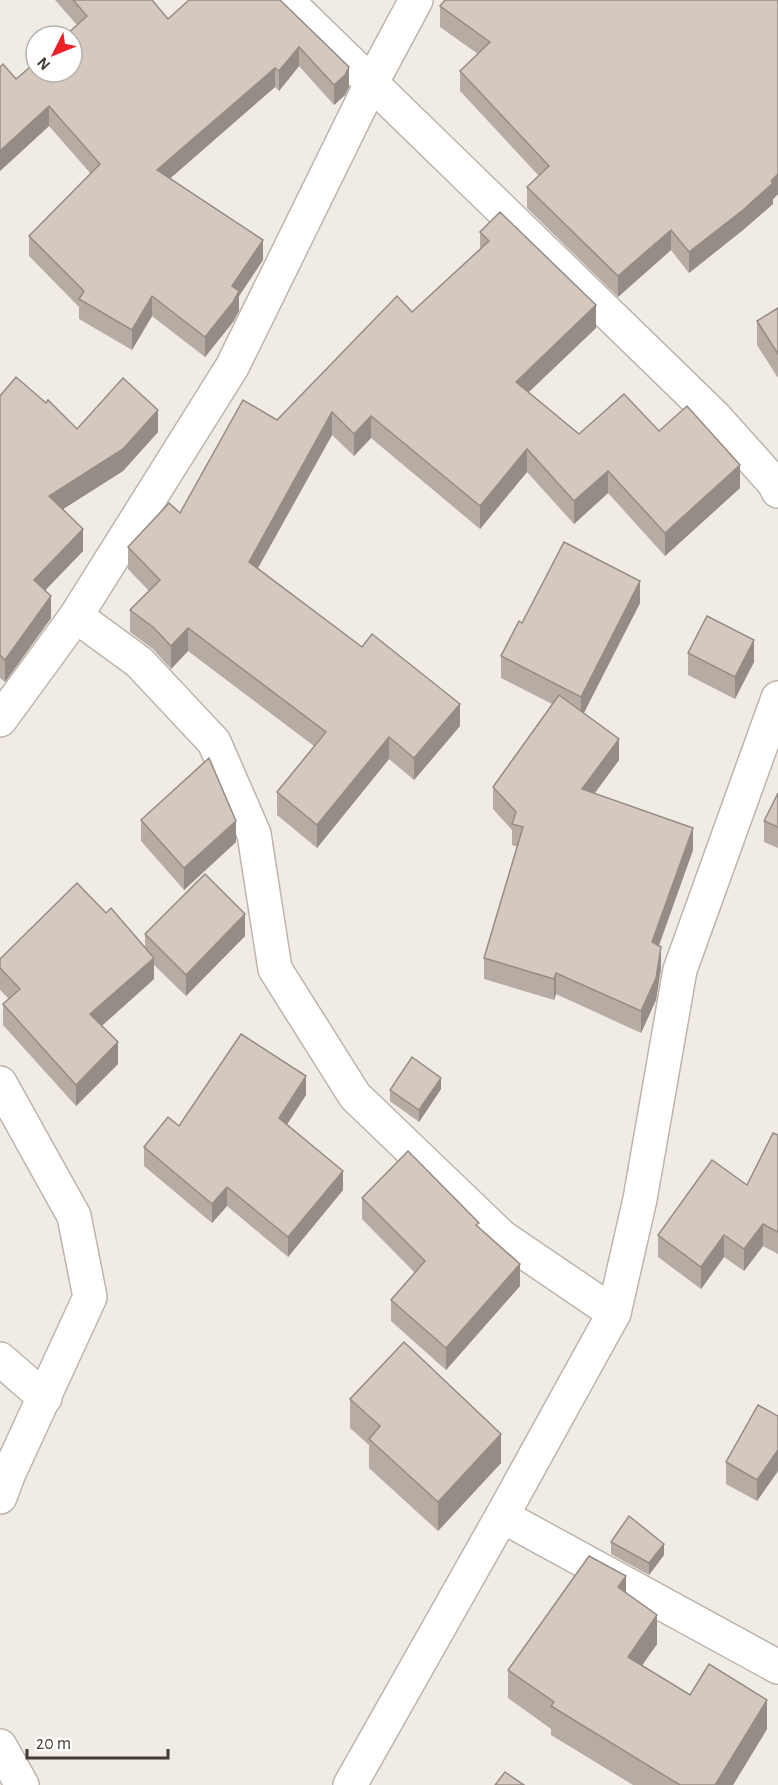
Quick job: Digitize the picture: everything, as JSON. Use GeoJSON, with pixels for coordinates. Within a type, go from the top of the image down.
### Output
{"type":"FeatureCollection","features":[{"type":"Feature","properties":{"kind":"street"},"geometry":{"type":"LineString","coordinates":[[286,0],[715,417],[777,486]]}},
{"type":"Feature","properties":{"kind":"street"},"geometry":{"type":"LineString","coordinates":[[0,720],[76,616],[232,367],[372,82],[416,0]]}},
{"type":"Feature","properties":{"kind":"street"},"geometry":{"type":"LineString","coordinates":[[76,616],[139,662],[214,742],[254,834],[275,969],[355,1096],[502,1237],[614,1313]]}},
{"type":"Feature","properties":{"kind":"street"},"geometry":{"type":"LineString","coordinates":[[350,1785],[614,1313],[640,1199],[680,970],[778,698]]}},
{"type":"Feature","properties":{"kind":"street"},"geometry":{"type":"LineString","coordinates":[[0,1083],[74,1216],[90,1297],[0,1497]]}},
{"type":"Feature","properties":{"kind":"street"},"geometry":{"type":"LineString","coordinates":[[0,1359],[45,1398]]}},
{"type":"Feature","properties":{"kind":"street"},"geometry":{"type":"LineString","coordinates":[[502,1516],[775,1660]]}},
{"type":"Feature","properties":{"kind":"street"},"geometry":{"type":"LineString","coordinates":[[0,1746],[22,1785]]}},
{"type":"Feature","properties":{"kind":"building"},"geometry":{"type":"Polygon","coordinates":[[[73,0],[152,0],[168,19],[189,0],[280,0],[349,67],[345,75],[334,85],[299,47],[279,71],[275,68],[157,170],[263,240],[232,286],[239,291],[233,302],[205,337],[152,296],[132,330],[79,299],[84,291],[29,236],[100,164],[49,106],[0,151],[0,67],[3,64],[16,79],[24,72],[24,84],[84,84],[84,24],[78,24],[87,16],[73,0]]]}},
{"type":"Feature","properties":{"kind":"building"},"geometry":{"type":"Polygon","coordinates":[[[445,0],[778,0],[778,174],[771,181],[773,183],[743,210],[689,252],[671,230],[618,276],[527,187],[549,166],[460,71],[490,42],[440,6],[445,0]]]}},
{"type":"Feature","properties":{"kind":"building"},"geometry":{"type":"Polygon","coordinates":[[[500,212],[596,305],[516,382],[579,434],[624,394],[659,431],[687,406],[740,465],[665,533],[608,471],[574,501],[527,449],[480,506],[371,416],[354,434],[332,412],[249,562],[362,647],[372,634],[460,704],[414,758],[389,737],[317,825],[277,792],[326,732],[188,628],[171,646],[153,627],[130,610],[160,580],[128,547],[169,503],[180,513],[243,400],[277,420],[397,296],[412,312],[489,241],[480,232],[500,212]]]}},
{"type":"Feature","properties":{"kind":"building"},"geometry":{"type":"Polygon","coordinates":[[[778,308],[778,354],[757,321],[778,308]]]}},
{"type":"Feature","properties":{"kind":"building"},"geometry":{"type":"Polygon","coordinates":[[[16,377],[46,403],[48,400],[77,429],[123,378],[158,410],[123,449],[49,496],[83,529],[34,580],[51,596],[5,660],[0,655],[0,396],[16,377]]]}},
{"type":"Feature","properties":{"kind":"building"},"geometry":{"type":"Polygon","coordinates":[[[564,542],[640,581],[581,697],[501,656],[519,621],[522,623],[564,542]]]}},
{"type":"Feature","properties":{"kind":"building"},"geometry":{"type":"Polygon","coordinates":[[[707,616],[754,640],[735,677],[688,653],[707,616]]]}},
{"type":"Feature","properties":{"kind":"building"},"geometry":{"type":"Polygon","coordinates":[[[559,695],[619,739],[582,789],[693,828],[652,942],[661,947],[656,978],[641,1011],[556,973],[554,979],[484,958],[523,827],[512,824],[516,812],[493,787],[559,695]]]}},
{"type":"Feature","properties":{"kind":"building"},"geometry":{"type":"Polygon","coordinates":[[[209,758],[236,821],[184,868],[141,820],[209,758]]]}},
{"type":"Feature","properties":{"kind":"building"},"geometry":{"type":"Polygon","coordinates":[[[778,793],[778,827],[764,821],[778,793]]]}},
{"type":"Feature","properties":{"kind":"building"},"geometry":{"type":"Polygon","coordinates":[[[205,874],[245,914],[186,975],[145,934],[205,874]]]}},
{"type":"Feature","properties":{"kind":"building"},"geometry":{"type":"Polygon","coordinates":[[[77,883],[106,913],[111,908],[154,958],[90,1014],[118,1042],[76,1085],[3,1004],[20,989],[0,968],[0,959],[77,883]]]}},
{"type":"Feature","properties":{"kind":"building"},"geometry":{"type":"Polygon","coordinates":[[[241,1034],[306,1076],[279,1118],[343,1171],[288,1237],[227,1187],[212,1204],[144,1147],[168,1117],[179,1126],[241,1034]]]}},
{"type":"Feature","properties":{"kind":"building"},"geometry":{"type":"Polygon","coordinates":[[[412,1057],[441,1078],[419,1110],[390,1090],[412,1057]]]}},
{"type":"Feature","properties":{"kind":"building"},"geometry":{"type":"Polygon","coordinates":[[[773,1133],[778,1135],[778,1232],[763,1224],[744,1249],[724,1235],[701,1267],[658,1235],[712,1160],[747,1185],[773,1133]]]}},
{"type":"Feature","properties":{"kind":"building"},"geometry":{"type":"Polygon","coordinates":[[[408,1151],[479,1223],[476,1225],[520,1264],[446,1348],[391,1300],[425,1261],[362,1198],[408,1151]]]}},
{"type":"Feature","properties":{"kind":"building"},"geometry":{"type":"Polygon","coordinates":[[[404,1342],[501,1434],[438,1502],[369,1439],[380,1426],[350,1399],[404,1342]]]}},
{"type":"Feature","properties":{"kind":"building"},"geometry":{"type":"Polygon","coordinates":[[[758,1405],[778,1416],[778,1450],[757,1480],[726,1462],[758,1405]]]}},
{"type":"Feature","properties":{"kind":"building"},"geometry":{"type":"Polygon","coordinates":[[[629,1516],[664,1544],[649,1563],[611,1542],[629,1516]]]}},
{"type":"Feature","properties":{"kind":"building"},"geometry":{"type":"Polygon","coordinates":[[[589,1556],[626,1576],[618,1587],[657,1615],[628,1657],[690,1695],[709,1664],[767,1700],[715,1785],[680,1785],[551,1706],[554,1702],[508,1670],[589,1556]]]}},
{"type":"Feature","properties":{"kind":"building"},"geometry":{"type":"Polygon","coordinates":[[[505,1772],[524,1785],[495,1785],[505,1772]]]}}]}
